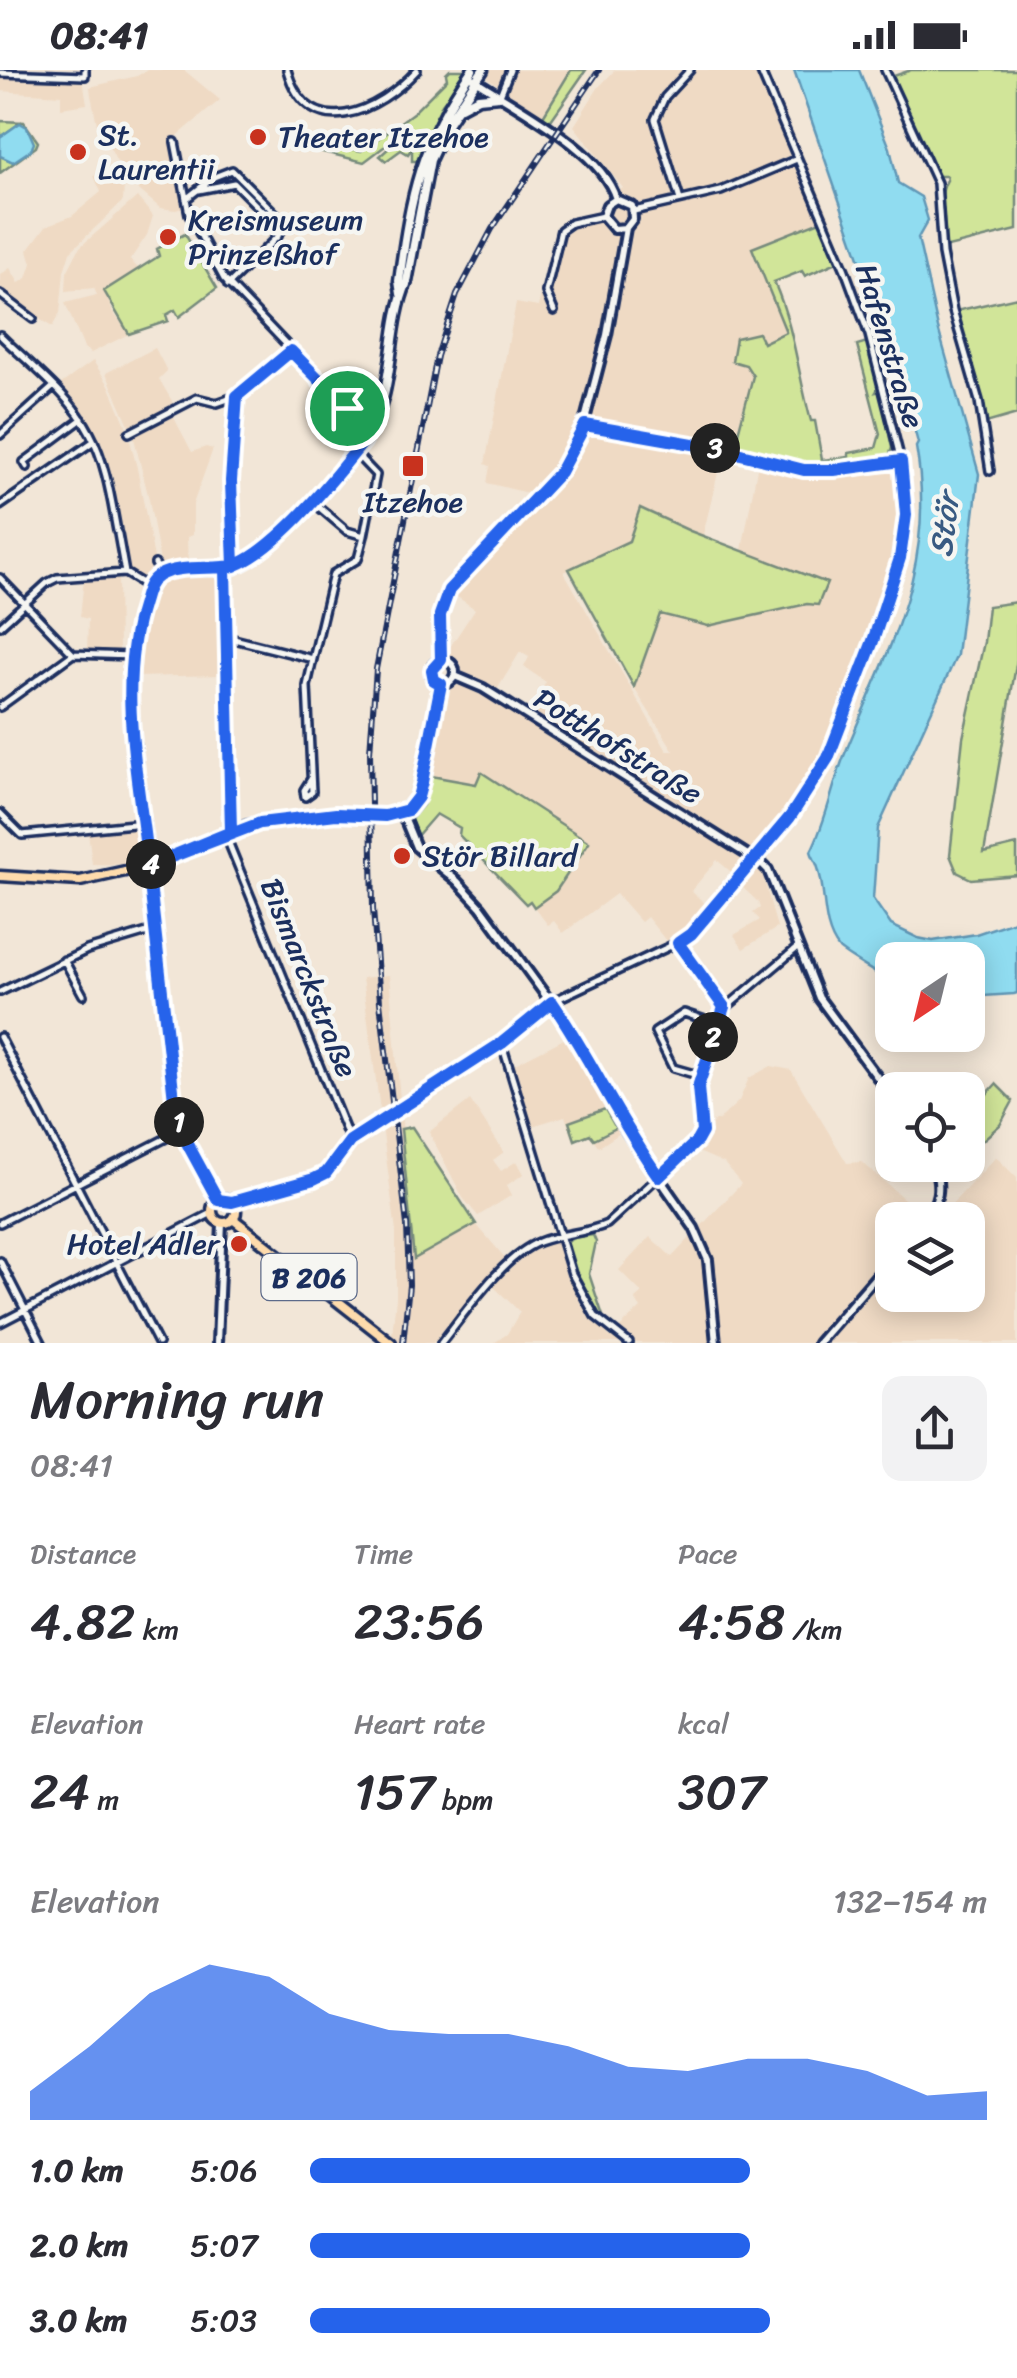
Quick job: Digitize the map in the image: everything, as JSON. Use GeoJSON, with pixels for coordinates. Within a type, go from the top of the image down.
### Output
{"type":"FeatureCollection","features":[{"type":"Feature","properties":{"kind":"main road"},"geometry":{"type":"LineString","coordinates":[[401,296],[398,281],[419,168],[441,116],[472,75],[483,70]]}},
{"type":"Feature","properties":{"kind":"main road"},"geometry":{"type":"LineString","coordinates":[[218,1200],[175,1108],[130,696],[131,656],[154,580],[230,567],[266,548],[354,453],[372,427],[388,380],[426,172],[472,75]]}},
{"type":"Feature","properties":{"kind":"main road"},"geometry":{"type":"LineString","coordinates":[[457,110],[472,100],[499,96]]}},
{"type":"Feature","properties":{"kind":"main road"},"geometry":{"type":"LineString","coordinates":[[0,876],[89,881],[148,866]]}},
{"type":"Feature","properties":{"kind":"main road"},"geometry":{"type":"LineString","coordinates":[[218,1200],[232,1202],[234,1219]]}},
{"type":"Feature","properties":{"kind":"main road"},"geometry":{"type":"LineString","coordinates":[[218,1200],[212,1213],[222,1223]]}},
{"type":"Feature","properties":{"kind":"main road","name":"B 206"},"geometry":{"type":"LineString","coordinates":[[222,1223],[234,1219],[386,1341]]}},
{"type":"Feature","properties":{"kind":"street"},"geometry":{"type":"LineString","coordinates":[[287,70],[303,104],[320,113],[339,116],[372,104],[417,70]]}},
{"type":"Feature","properties":{"kind":"street"},"geometry":{"type":"LineString","coordinates":[[499,96],[510,70]]}},
{"type":"Feature","properties":{"kind":"street"},"geometry":{"type":"LineString","coordinates":[[680,200],[655,119],[664,97],[690,70]]}},
{"type":"Feature","properties":{"kind":"street","name":"Hafenstraße"},"geometry":{"type":"LineString","coordinates":[[232,1202],[321,1176],[350,1141],[502,1043],[552,1002],[678,943],[756,859],[823,767],[873,641],[902,544],[906,504],[901,461],[864,318],[760,70]]}},
{"type":"Feature","properties":{"kind":"street"},"geometry":{"type":"LineString","coordinates":[[885,70],[938,183],[942,254],[979,400],[990,471]]}},
{"type":"Feature","properties":{"kind":"street"},"geometry":{"type":"LineString","coordinates":[[0,73],[85,73]]}},
{"type":"Feature","properties":{"kind":"street"},"geometry":{"type":"LineString","coordinates":[[472,75],[587,155],[608,180],[616,199]]}},
{"type":"Feature","properties":{"kind":"street"},"geometry":{"type":"LineString","coordinates":[[174,142],[190,214],[228,285],[347,408],[372,427]]}},
{"type":"Feature","properties":{"kind":"street"},"geometry":{"type":"LineString","coordinates":[[634,212],[725,190],[797,159]]}},
{"type":"Feature","properties":{"kind":"street"},"geometry":{"type":"LineString","coordinates":[[186,199],[221,173],[234,172],[273,209],[282,226],[278,236],[228,285]]}},
{"type":"Feature","properties":{"kind":"street"},"geometry":{"type":"LineString","coordinates":[[221,173],[276,226],[278,236]]}},
{"type":"Feature","properties":{"kind":"street"},"geometry":{"type":"LineString","coordinates":[[197,190],[234,182]]}},
{"type":"Feature","properties":{"kind":"street"},"geometry":{"type":"LineString","coordinates":[[441,660],[452,664],[455,676],[441,684],[434,680],[432,670],[441,660],[440,615],[449,590],[560,472],[585,425],[626,228],[634,212],[627,202],[616,199],[607,204],[603,216]]}},
{"type":"Feature","properties":{"kind":"street"},"geometry":{"type":"LineString","coordinates":[[603,216],[614,229],[626,228]]}},
{"type":"Feature","properties":{"kind":"street"},"geometry":{"type":"LineString","coordinates":[[554,311],[546,292],[560,233],[568,224],[603,216]]}},
{"type":"Feature","properties":{"kind":"street"},"geometry":{"type":"LineString","coordinates":[[0,294],[34,319]]}},
{"type":"Feature","properties":{"kind":"street"},"geometry":{"type":"LineString","coordinates":[[0,334],[82,419],[94,440],[125,573]]}},
{"type":"Feature","properties":{"kind":"street"},"geometry":{"type":"LineString","coordinates":[[130,433],[197,398],[216,403],[237,396],[291,351]]}},
{"type":"Feature","properties":{"kind":"street"},"geometry":{"type":"LineString","coordinates":[[0,435],[53,387]]}},
{"type":"Feature","properties":{"kind":"street"},"geometry":{"type":"LineString","coordinates":[[228,833],[226,637],[237,396]]}},
{"type":"Feature","properties":{"kind":"street"},"geometry":{"type":"LineString","coordinates":[[27,467],[24,462],[82,419]]}},
{"type":"Feature","properties":{"kind":"street"},"geometry":{"type":"LineString","coordinates":[[585,425],[721,449],[804,470],[901,461]]}},
{"type":"Feature","properties":{"kind":"street"},"geometry":{"type":"LineString","coordinates":[[0,506],[94,440]]}},
{"type":"Feature","properties":{"kind":"street"},"geometry":{"type":"LineString","coordinates":[[311,779],[307,686],[333,576],[358,559],[376,479],[354,453]]}},
{"type":"Feature","properties":{"kind":"street"},"geometry":{"type":"LineString","coordinates":[[311,500],[347,532],[364,536]]}},
{"type":"Feature","properties":{"kind":"street"},"geometry":{"type":"LineString","coordinates":[[0,626],[53,579],[125,573],[154,580],[156,564]]}},
{"type":"Feature","properties":{"kind":"street"},"geometry":{"type":"LineString","coordinates":[[0,578],[73,654]]}},
{"type":"Feature","properties":{"kind":"street"},"geometry":{"type":"LineString","coordinates":[[226,637],[313,659]]}},
{"type":"Feature","properties":{"kind":"street"},"geometry":{"type":"LineString","coordinates":[[0,707],[73,654],[131,656]]}},
{"type":"Feature","properties":{"kind":"street","name":"Potthofstraße"},"geometry":{"type":"LineString","coordinates":[[455,676],[476,684],[756,859]]}},
{"type":"Feature","properties":{"kind":"street"},"geometry":{"type":"LineString","coordinates":[[148,866],[228,833],[271,821],[402,813],[420,790],[441,684]]}},
{"type":"Feature","properties":{"kind":"street"},"geometry":{"type":"LineString","coordinates":[[0,813],[22,835],[144,823]]}},
{"type":"Feature","properties":{"kind":"street"},"geometry":{"type":"LineString","coordinates":[[402,813],[416,847],[457,881],[481,908],[552,1002],[626,1132],[705,1249],[716,1343]]}},
{"type":"Feature","properties":{"kind":"street","name":"Bismarckstraße"},"geometry":{"type":"LineString","coordinates":[[228,833],[350,1141]]}},
{"type":"Feature","properties":{"kind":"street"},"geometry":{"type":"LineString","coordinates":[[756,859],[768,870],[819,998],[875,1074]]}},
{"type":"Feature","properties":{"kind":"street"},"geometry":{"type":"LineString","coordinates":[[0,992],[119,938],[155,930]]}},
{"type":"Feature","properties":{"kind":"street"},"geometry":{"type":"LineString","coordinates":[[678,943],[724,1007]]}},
{"type":"Feature","properties":{"kind":"street"},"geometry":{"type":"LineString","coordinates":[[440,1343],[516,1257],[535,1243],[607,1224],[697,1141],[702,1132],[698,1093],[701,1076],[724,1007],[797,948]]}},
{"type":"Feature","properties":{"kind":"street"},"geometry":{"type":"LineString","coordinates":[[64,960],[82,996]]}},
{"type":"Feature","properties":{"kind":"street"},"geometry":{"type":"LineString","coordinates":[[701,1076],[673,1068],[654,1032],[684,1014],[717,1024]]}},
{"type":"Feature","properties":{"kind":"street"},"geometry":{"type":"LineString","coordinates":[[0,1037],[158,1343]]}},
{"type":"Feature","properties":{"kind":"street"},"geometry":{"type":"LineString","coordinates":[[502,1043],[572,1274],[588,1307],[629,1343]]}},
{"type":"Feature","properties":{"kind":"street"},"geometry":{"type":"LineString","coordinates":[[0,1061],[10,1056]]}},
{"type":"Feature","properties":{"kind":"street"},"geometry":{"type":"LineString","coordinates":[[0,1223],[182,1130]]}},
{"type":"Feature","properties":{"kind":"street"},"geometry":{"type":"LineString","coordinates":[[0,1323],[212,1213]]}},
{"type":"Feature","properties":{"kind":"street"},"geometry":{"type":"LineString","coordinates":[[218,1343],[222,1223]]}},
{"type":"Feature","properties":{"kind":"street"},"geometry":{"type":"LineString","coordinates":[[0,1262],[42,1343]]}},
{"type":"Feature","properties":{"kind":"street"},"geometry":{"type":"LineString","coordinates":[[818,1343],[875,1278]]}},
{"type":"Feature","properties":{"kind":"shaded area"},"geometry":{"type":"Polygon","coordinates":[[[147,70],[184,70],[220,100],[175,138],[184,207],[176,210],[160,208],[126,179],[97,124],[90,87],[147,70]]]}},
{"type":"Feature","properties":{"kind":"shaded area"},"geometry":{"type":"Polygon","coordinates":[[[490,70],[570,70],[541,117],[488,78],[490,70]]]}},
{"type":"Feature","properties":{"kind":"shaded area"},"geometry":{"type":"Polygon","coordinates":[[[615,70],[766,70],[830,218],[753,248],[786,332],[762,343],[746,365],[753,376],[746,406],[734,448],[722,456],[703,535],[690,531],[629,541],[564,572],[667,751],[674,751],[634,688],[660,614],[708,626],[818,604],[826,584],[742,550],[758,463],[798,474],[830,476],[884,469],[891,471],[897,482],[897,555],[831,739],[808,785],[755,853],[527,713],[546,682],[524,667],[529,657],[520,652],[495,693],[467,676],[446,653],[475,609],[453,594],[456,588],[544,497],[487,483],[490,466],[485,464],[516,303],[538,307],[557,226],[564,220],[597,211],[607,197],[623,188],[574,126],[598,88],[615,70]]]}},
{"type":"Feature","properties":{"kind":"shaded area"},"geometry":{"type":"Polygon","coordinates":[[[0,75],[83,79],[87,104],[61,108],[61,95],[0,91],[0,75]]]}},
{"type":"Feature","properties":{"kind":"shaded area"},"geometry":{"type":"Polygon","coordinates":[[[114,167],[124,185],[123,201],[70,252],[60,313],[52,327],[8,299],[0,290],[0,275],[10,268],[19,283],[27,278],[32,263],[28,250],[46,226],[72,216],[101,192],[94,176],[114,167]]]}},
{"type":"Feature","properties":{"kind":"shaded area"},"geometry":{"type":"Polygon","coordinates":[[[137,197],[153,216],[147,235],[130,260],[140,270],[104,291],[129,334],[91,353],[84,348],[65,303],[97,295],[94,288],[66,291],[67,272],[80,247],[137,197]]]}},
{"type":"Feature","properties":{"kind":"shaded area"},"geometry":{"type":"Polygon","coordinates":[[[155,348],[167,371],[159,379],[175,406],[131,429],[106,373],[155,348]]]}},
{"type":"Feature","properties":{"kind":"shaded area"},"geometry":{"type":"Polygon","coordinates":[[[93,361],[109,385],[126,425],[137,468],[154,558],[148,575],[142,578],[129,573],[126,565],[95,436],[57,387],[93,361]]]}},
{"type":"Feature","properties":{"kind":"shaded area"},"geometry":{"type":"Polygon","coordinates":[[[172,414],[192,452],[213,449],[193,504],[193,535],[187,537],[188,567],[161,568],[133,434],[172,414]]]}},
{"type":"Feature","properties":{"kind":"shaded area"},"geometry":{"type":"Polygon","coordinates":[[[221,574],[223,675],[134,677],[139,644],[161,581],[173,576],[221,574]]]}},
{"type":"Feature","properties":{"kind":"shaded area"},"geometry":{"type":"Polygon","coordinates":[[[118,577],[119,653],[87,653],[88,619],[80,617],[84,579],[118,577]]]}},
{"type":"Feature","properties":{"kind":"shaded area"},"geometry":{"type":"Polygon","coordinates":[[[457,685],[482,690],[600,764],[745,856],[745,866],[736,876],[717,860],[691,891],[708,906],[686,931],[667,942],[647,917],[641,922],[616,894],[563,933],[554,921],[548,925],[534,907],[556,891],[481,773],[476,784],[431,776],[445,693],[457,685]]]}},
{"type":"Feature","properties":{"kind":"shaded area"},"geometry":{"type":"Polygon","coordinates":[[[137,826],[139,854],[133,865],[92,864],[88,831],[137,826]]]}},
{"type":"Feature","properties":{"kind":"shaded area"},"geometry":{"type":"Polygon","coordinates":[[[757,868],[762,872],[777,928],[743,949],[734,935],[760,920],[753,913],[760,908],[739,884],[757,868]]]}},
{"type":"Feature","properties":{"kind":"shaded area"},"geometry":{"type":"Polygon","coordinates":[[[389,975],[414,1258],[476,1224],[506,1259],[433,1343],[391,1343],[396,1232],[382,1126],[384,1116],[381,1117],[362,978],[389,975]]]}},
{"type":"Feature","properties":{"kind":"shaded area"},"geometry":{"type":"Polygon","coordinates":[[[568,1037],[620,1133],[599,1147],[590,1135],[574,1141],[565,1116],[532,1126],[513,1065],[568,1037]]]}},
{"type":"Feature","properties":{"kind":"shaded area"},"geometry":{"type":"Polygon","coordinates":[[[771,1066],[791,1070],[847,1163],[862,1162],[875,1173],[875,1182],[885,1182],[908,1202],[875,1202],[875,1312],[985,1312],[985,1202],[954,1202],[973,1182],[985,1182],[985,1169],[996,1157],[1017,1178],[1017,1343],[494,1343],[507,1334],[520,1312],[492,1285],[535,1248],[555,1239],[582,1306],[610,1337],[641,1308],[635,1299],[642,1293],[619,1270],[650,1237],[672,1257],[741,1184],[724,1163],[694,1150],[703,1139],[706,1126],[739,1101],[749,1078],[771,1066]]]}},
{"type":"Feature","properties":{"kind":"shaded area"},"geometry":{"type":"Polygon","coordinates":[[[470,1100],[504,1152],[493,1160],[501,1171],[517,1161],[524,1174],[507,1185],[512,1195],[478,1216],[463,1198],[429,1132],[470,1100]]]}},
{"type":"Feature","properties":{"kind":"green space"},"geometry":{"type":"Polygon","coordinates":[[[450,70],[469,70],[442,104],[417,161],[412,161],[412,148],[408,154],[401,150],[386,161],[380,156],[402,136],[413,141],[405,131],[364,162],[315,150],[297,140],[300,133],[312,140],[361,151],[414,112],[447,79],[450,70]]]}},
{"type":"Feature","properties":{"kind":"green space"},"geometry":{"type":"Polygon","coordinates":[[[571,70],[586,70],[549,123],[542,118],[571,70]]]}},
{"type":"Feature","properties":{"kind":"green space"},"geometry":{"type":"Polygon","coordinates":[[[911,70],[1017,70],[1017,230],[944,248],[941,204],[946,176],[937,176],[891,77],[911,70]]]}},
{"type":"Feature","properties":{"kind":"green space"},"geometry":{"type":"Polygon","coordinates":[[[0,121],[24,122],[38,142],[0,173],[0,156],[10,160],[20,123],[0,137],[0,121]]]}},
{"type":"Feature","properties":{"kind":"green space"},"geometry":{"type":"Polygon","coordinates":[[[820,221],[837,262],[805,276],[802,271],[774,282],[791,333],[811,421],[815,421],[822,460],[876,448],[880,434],[857,345],[867,342],[892,448],[889,456],[869,461],[811,464],[734,448],[753,376],[746,365],[732,361],[736,338],[758,333],[763,343],[786,332],[752,248],[820,221]]]}},
{"type":"Feature","properties":{"kind":"green space"},"geometry":{"type":"Polygon","coordinates":[[[185,234],[217,288],[179,317],[175,310],[166,315],[168,321],[129,334],[104,291],[159,256],[157,249],[185,234]]]}},
{"type":"Feature","properties":{"kind":"green space"},"geometry":{"type":"Polygon","coordinates":[[[1017,297],[1017,414],[986,423],[956,311],[1017,297]]]}},
{"type":"Feature","properties":{"kind":"green space"},"geometry":{"type":"Polygon","coordinates":[[[640,508],[827,583],[818,605],[807,604],[708,626],[660,614],[634,687],[569,569],[629,541],[640,508]]]}},
{"type":"Feature","properties":{"kind":"green space"},"geometry":{"type":"Polygon","coordinates":[[[1017,602],[1017,659],[984,853],[1017,845],[1017,875],[971,879],[957,872],[950,855],[963,738],[988,606],[1017,602]]]}},
{"type":"Feature","properties":{"kind":"green space"},"geometry":{"type":"Polygon","coordinates":[[[481,772],[589,842],[556,891],[534,907],[530,901],[526,904],[459,835],[460,828],[436,814],[416,837],[411,819],[423,805],[431,776],[476,784],[481,772]]]}},
{"type":"Feature","properties":{"kind":"green space"},"geometry":{"type":"Polygon","coordinates":[[[996,1084],[1013,1101],[1000,1125],[985,1138],[985,1096],[996,1084]]]}},
{"type":"Feature","properties":{"kind":"green space"},"geometry":{"type":"Polygon","coordinates":[[[605,1109],[616,1128],[594,1139],[590,1134],[575,1140],[569,1122],[605,1109]]]}},
{"type":"Feature","properties":{"kind":"green space"},"geometry":{"type":"Polygon","coordinates":[[[412,1127],[476,1224],[414,1259],[401,1129],[412,1127]]]}},
{"type":"Feature","properties":{"kind":"green space"},"geometry":{"type":"Polygon","coordinates":[[[593,1235],[596,1242],[589,1274],[605,1322],[580,1286],[567,1243],[572,1238],[593,1235]]]}},
{"type":"Feature","properties":{"kind":"water","name":"Stör"},"geometry":{"type":"Polygon","coordinates":[[[794,70],[859,70],[890,148],[898,183],[921,197],[928,220],[918,238],[938,328],[979,474],[957,655],[878,828],[873,899],[891,925],[933,941],[976,934],[1017,920],[1014,994],[985,996],[985,942],[875,942],[875,972],[839,949],[829,929],[820,875],[811,851],[844,756],[891,643],[914,569],[920,531],[918,443],[899,373],[794,70]]]}},
{"type":"Feature","properties":{"kind":"water"},"geometry":{"type":"Polygon","coordinates":[[[20,123],[27,127],[34,143],[31,150],[13,162],[0,156],[0,137],[20,123]]]}},
{"type":"Feature","properties":{"kind":"railway"},"geometry":{"type":"LineString","coordinates":[[403,1343],[409,1285],[407,1225],[373,909],[370,752],[376,669],[437,356],[457,295],[492,229],[599,70]]}},
{"type":"Feature","properties":{"kind":"place","name":"Theater Itzehoe"},"geometry":{"type":"Point","coordinates":[258,137]}},
{"type":"Feature","properties":{"kind":"place","name":"St. Laurentii"},"geometry":{"type":"Point","coordinates":[78,152]}},
{"type":"Feature","properties":{"kind":"place","name":"Kreismuseum Prinzeßhof"},"geometry":{"type":"Point","coordinates":[168,237]}},
{"type":"Feature","properties":{"kind":"place","name":"Itzehoe"},"geometry":{"type":"Point","coordinates":[413,466]}},
{"type":"Feature","properties":{"kind":"place","name":"Stör Billard"},"geometry":{"type":"Point","coordinates":[402,856]}},
{"type":"Feature","properties":{"kind":"place","name":"Hotel Adler"},"geometry":{"type":"Point","coordinates":[239,1244]}},
{"type":"Feature","properties":{"kind":"route"},"geometry":{"type":"LineString","coordinates":[[347,408],[291,351],[237,396],[231,481],[234,566],[166,572],[154,578],[148,587],[134,638],[129,680],[148,866],[248,826],[271,821],[336,814],[385,816],[408,810],[418,797],[422,782],[441,684],[432,677],[432,670],[441,660],[439,624],[443,602],[465,569],[560,472],[585,425],[721,449],[804,470],[901,461],[906,515],[900,558],[873,641],[825,762],[804,798],[762,851],[691,934],[678,943],[724,1007],[698,1087],[702,1132],[659,1177],[626,1132],[552,1002],[502,1043],[350,1141],[326,1173],[314,1179],[232,1202],[218,1200],[187,1143],[175,1108],[148,866],[231,832],[225,568],[231,567],[241,564],[250,560],[271,544],[363,442],[372,427],[347,408]]}}]}
